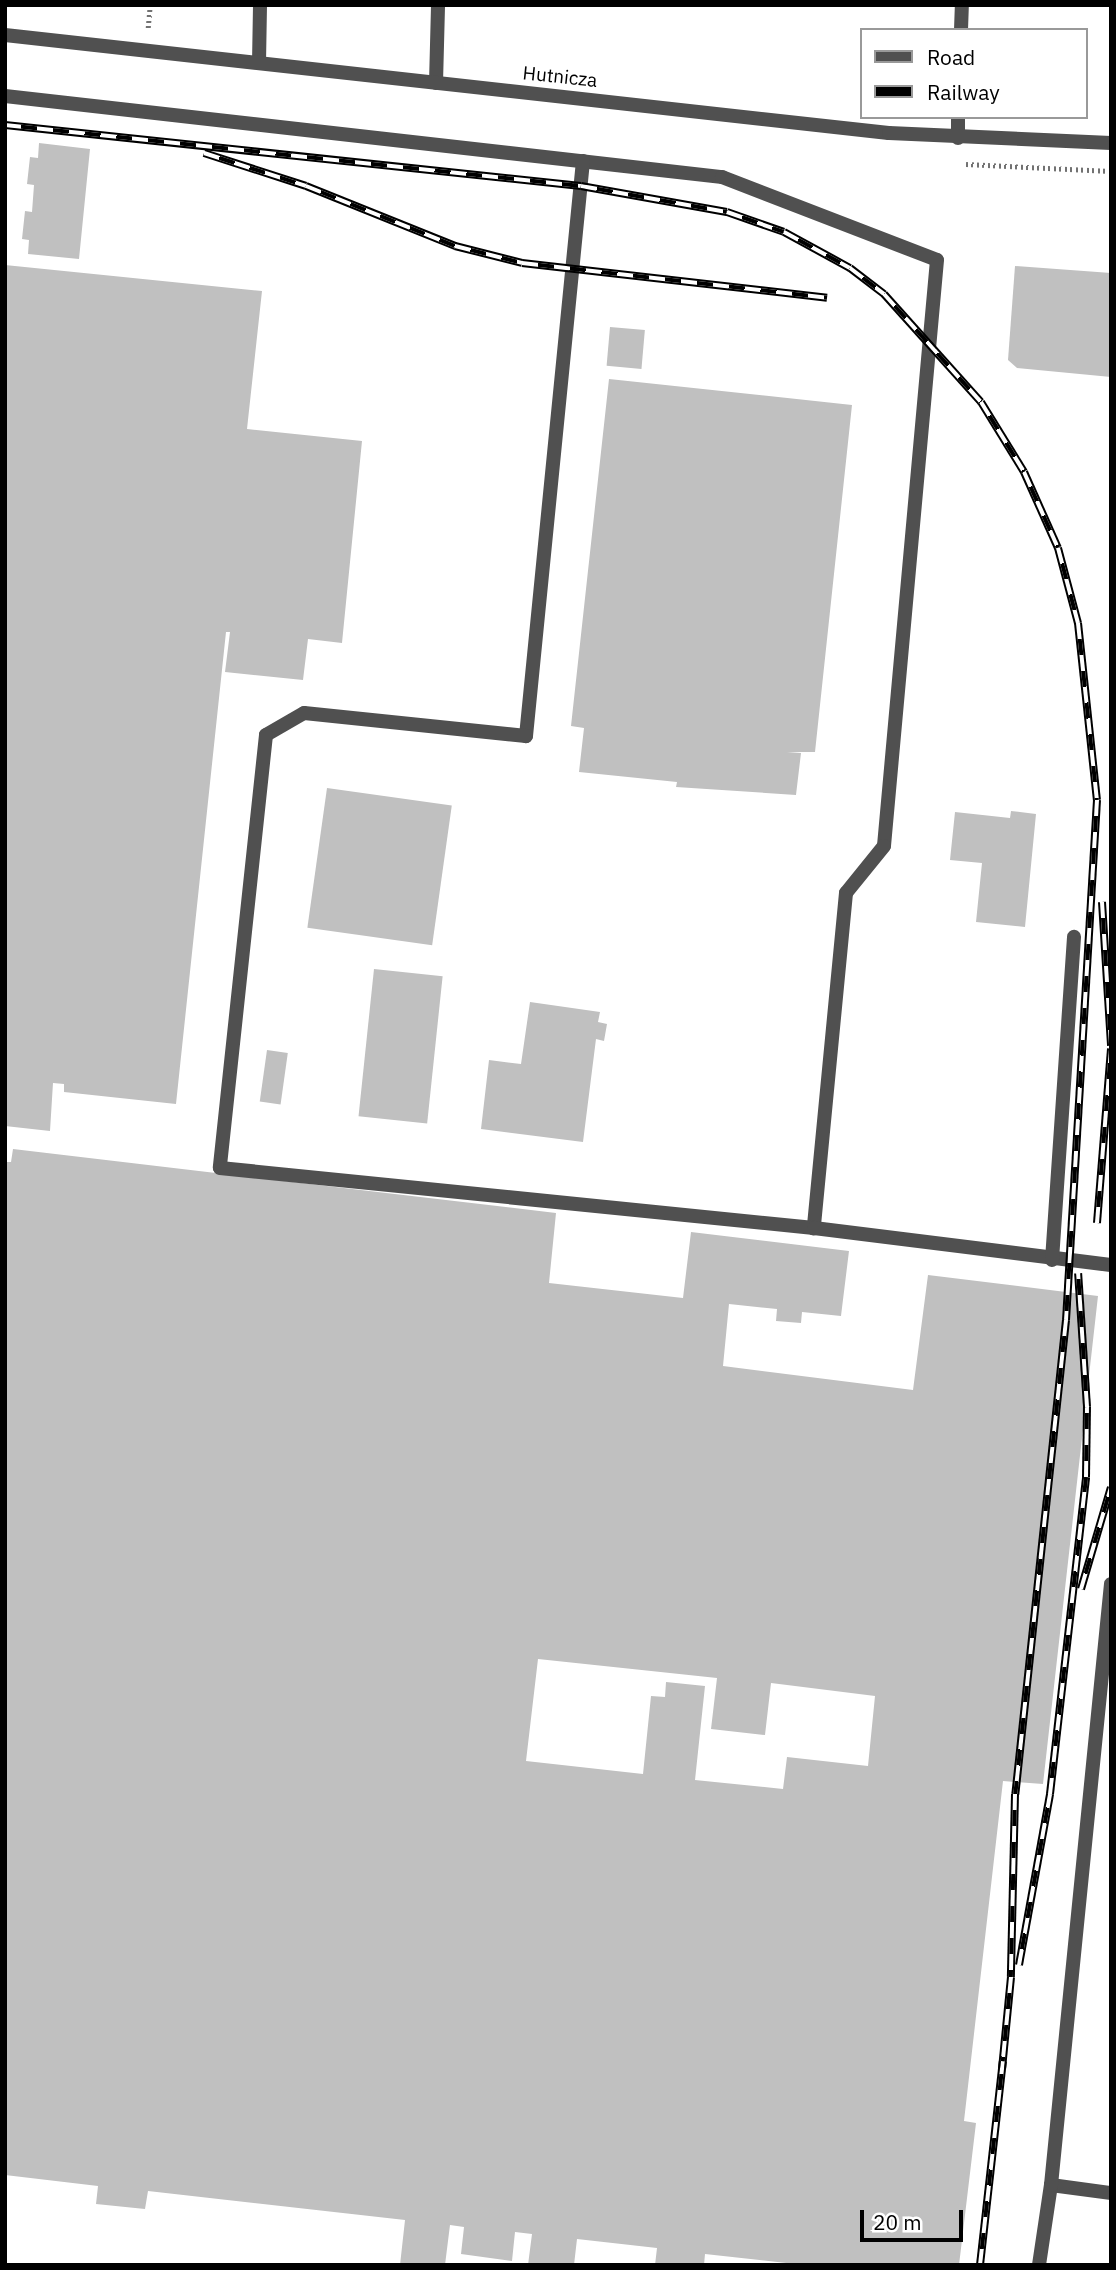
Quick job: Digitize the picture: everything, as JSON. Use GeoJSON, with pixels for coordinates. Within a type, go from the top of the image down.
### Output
{"type":"FeatureCollection","features":[{"type":"Feature","properties":{"kind":"street"},"geometry":{"type":"LineString","coordinates":[[259,63],[260,5]]}},
{"type":"Feature","properties":{"kind":"street"},"geometry":{"type":"LineString","coordinates":[[436,83],[439,5]]}},
{"type":"Feature","properties":{"kind":"street"},"geometry":{"type":"LineString","coordinates":[[961,28],[962,5]]}},
{"type":"Feature","properties":{"kind":"street","name":"Hutnicza"},"geometry":{"type":"LineString","coordinates":[[5,35],[958,138],[1111,143]]}},
{"type":"Feature","properties":{"kind":"street"},"geometry":{"type":"LineString","coordinates":[[5,96],[722,177],[937,260],[884,846],[846,893],[814,1228]]}},
{"type":"Feature","properties":{"kind":"street"},"geometry":{"type":"LineString","coordinates":[[958,119],[958,138]]}},
{"type":"Feature","properties":{"kind":"street"},"geometry":{"type":"LineString","coordinates":[[583,161],[527,736],[304,713],[266,735],[219,1168],[814,1228],[1052,1260],[1111,1265]]}},
{"type":"Feature","properties":{"kind":"street"},"geometry":{"type":"LineString","coordinates":[[1052,1260],[1074,937]]}},
{"type":"Feature","properties":{"kind":"street"},"geometry":{"type":"LineString","coordinates":[[1039,2265],[1051,2185],[1111,1584]]}},
{"type":"Feature","properties":{"kind":"street"},"geometry":{"type":"LineString","coordinates":[[1051,2185],[1111,2193]]}},
{"type":"Feature","properties":{"kind":"path"},"geometry":{"type":"LineString","coordinates":[[148,29],[150,5]]}},
{"type":"Feature","properties":{"kind":"building"},"geometry":{"type":"Polygon","coordinates":[[[39,143],[90,149],[79,259],[28,254],[29,240],[22,239],[25,211],[32,212],[34,185],[27,184],[30,157],[38,158],[39,143]]]}},
{"type":"Feature","properties":{"kind":"building"},"geometry":{"type":"Polygon","coordinates":[[[5,265],[262,291],[247,429],[362,441],[342,643],[308,639],[303,680],[225,672],[230,632],[226,632],[176,1104],[64,1092],[64,1084],[53,1083],[50,1131],[5,1126],[5,265]]]}},
{"type":"Feature","properties":{"kind":"building"},"geometry":{"type":"Polygon","coordinates":[[[1015,266],[1111,273],[1111,377],[1017,368],[1008,360],[1015,266]]]}},
{"type":"Feature","properties":{"kind":"building"},"geometry":{"type":"Polygon","coordinates":[[[610,327],[645,330],[641,369],[607,366],[610,327]]]}},
{"type":"Feature","properties":{"kind":"building"},"geometry":{"type":"Polygon","coordinates":[[[609,379],[852,405],[815,752],[787,752],[801,753],[796,795],[676,787],[677,782],[579,772],[584,728],[571,726],[609,379]]]}},
{"type":"Feature","properties":{"kind":"building"},"geometry":{"type":"Polygon","coordinates":[[[327,788],[452,806],[432,945],[307,928],[327,788]]]}},
{"type":"Feature","properties":{"kind":"building"},"geometry":{"type":"Polygon","coordinates":[[[1011,811],[1036,814],[1025,927],[976,922],[982,863],[950,860],[955,812],[1010,818],[1011,811]]]}},
{"type":"Feature","properties":{"kind":"building"},"geometry":{"type":"Polygon","coordinates":[[[374,969],[443,976],[427,1123],[359,1116],[374,969]]]}},
{"type":"Feature","properties":{"kind":"building"},"geometry":{"type":"Polygon","coordinates":[[[530,1002],[600,1012],[598,1022],[607,1024],[604,1041],[596,1039],[583,1142],[481,1129],[489,1060],[521,1064],[530,1002]]]}},
{"type":"Feature","properties":{"kind":"building"},"geometry":{"type":"Polygon","coordinates":[[[267,1050],[288,1053],[281,1104],[260,1101],[267,1050]]]}},
{"type":"Feature","properties":{"kind":"building"},"geometry":{"type":"Polygon","coordinates":[[[13,1149],[556,1213],[549,1283],[683,1298],[691,1232],[849,1251],[841,1316],[802,1312],[801,1323],[776,1321],[777,1309],[729,1304],[723,1366],[913,1390],[928,1275],[1098,1296],[1043,1784],[1003,1781],[964,2121],[976,2123],[959,2265],[804,2265],[705,2254],[704,2265],[655,2265],[657,2248],[577,2239],[574,2265],[528,2265],[532,2234],[515,2232],[512,2261],[461,2254],[464,2227],[450,2225],[445,2265],[400,2265],[405,2220],[148,2191],[145,2209],[96,2204],[98,2186],[5,2175],[5,1162],[11,1162],[13,1149]],[[538,1659],[526,1761],[643,1774],[651,1696],[665,1697],[666,1682],[705,1686],[695,1780],[783,1789],[787,1757],[868,1766],[875,1696],[771,1683],[765,1735],[711,1729],[717,1678],[538,1659]]]}},
{"type":"Feature","properties":{"kind":"railway"},"geometry":{"type":"LineString","coordinates":[[5,125],[581,186],[727,212],[784,232],[850,268],[884,294],[981,402],[1024,472],[1058,548],[1078,623],[1097,800],[1066,1320],[1015,1794],[1011,1977],[1002,2069]]}},
{"type":"Feature","properties":{"kind":"railway"},"geometry":{"type":"LineString","coordinates":[[204,153],[306,186],[455,246],[522,263],[827,298]]}},
{"type":"Feature","properties":{"kind":"railway"},"geometry":{"type":"LineString","coordinates":[[1102,902],[1111,1046]]}},
{"type":"Feature","properties":{"kind":"railway"},"geometry":{"type":"LineString","coordinates":[[1097,1223],[1111,1049]]}},
{"type":"Feature","properties":{"kind":"railway"},"geometry":{"type":"LineString","coordinates":[[1019,1965],[1050,1794],[1086,1477],[1087,1407],[1078,1273]]}},
{"type":"Feature","properties":{"kind":"railway"},"geometry":{"type":"LineString","coordinates":[[1081,1589],[1111,1487]]}},
{"type":"Feature","properties":{"kind":"railway"},"geometry":{"type":"LineString","coordinates":[[980,2265],[1003,2061]]}}]}
